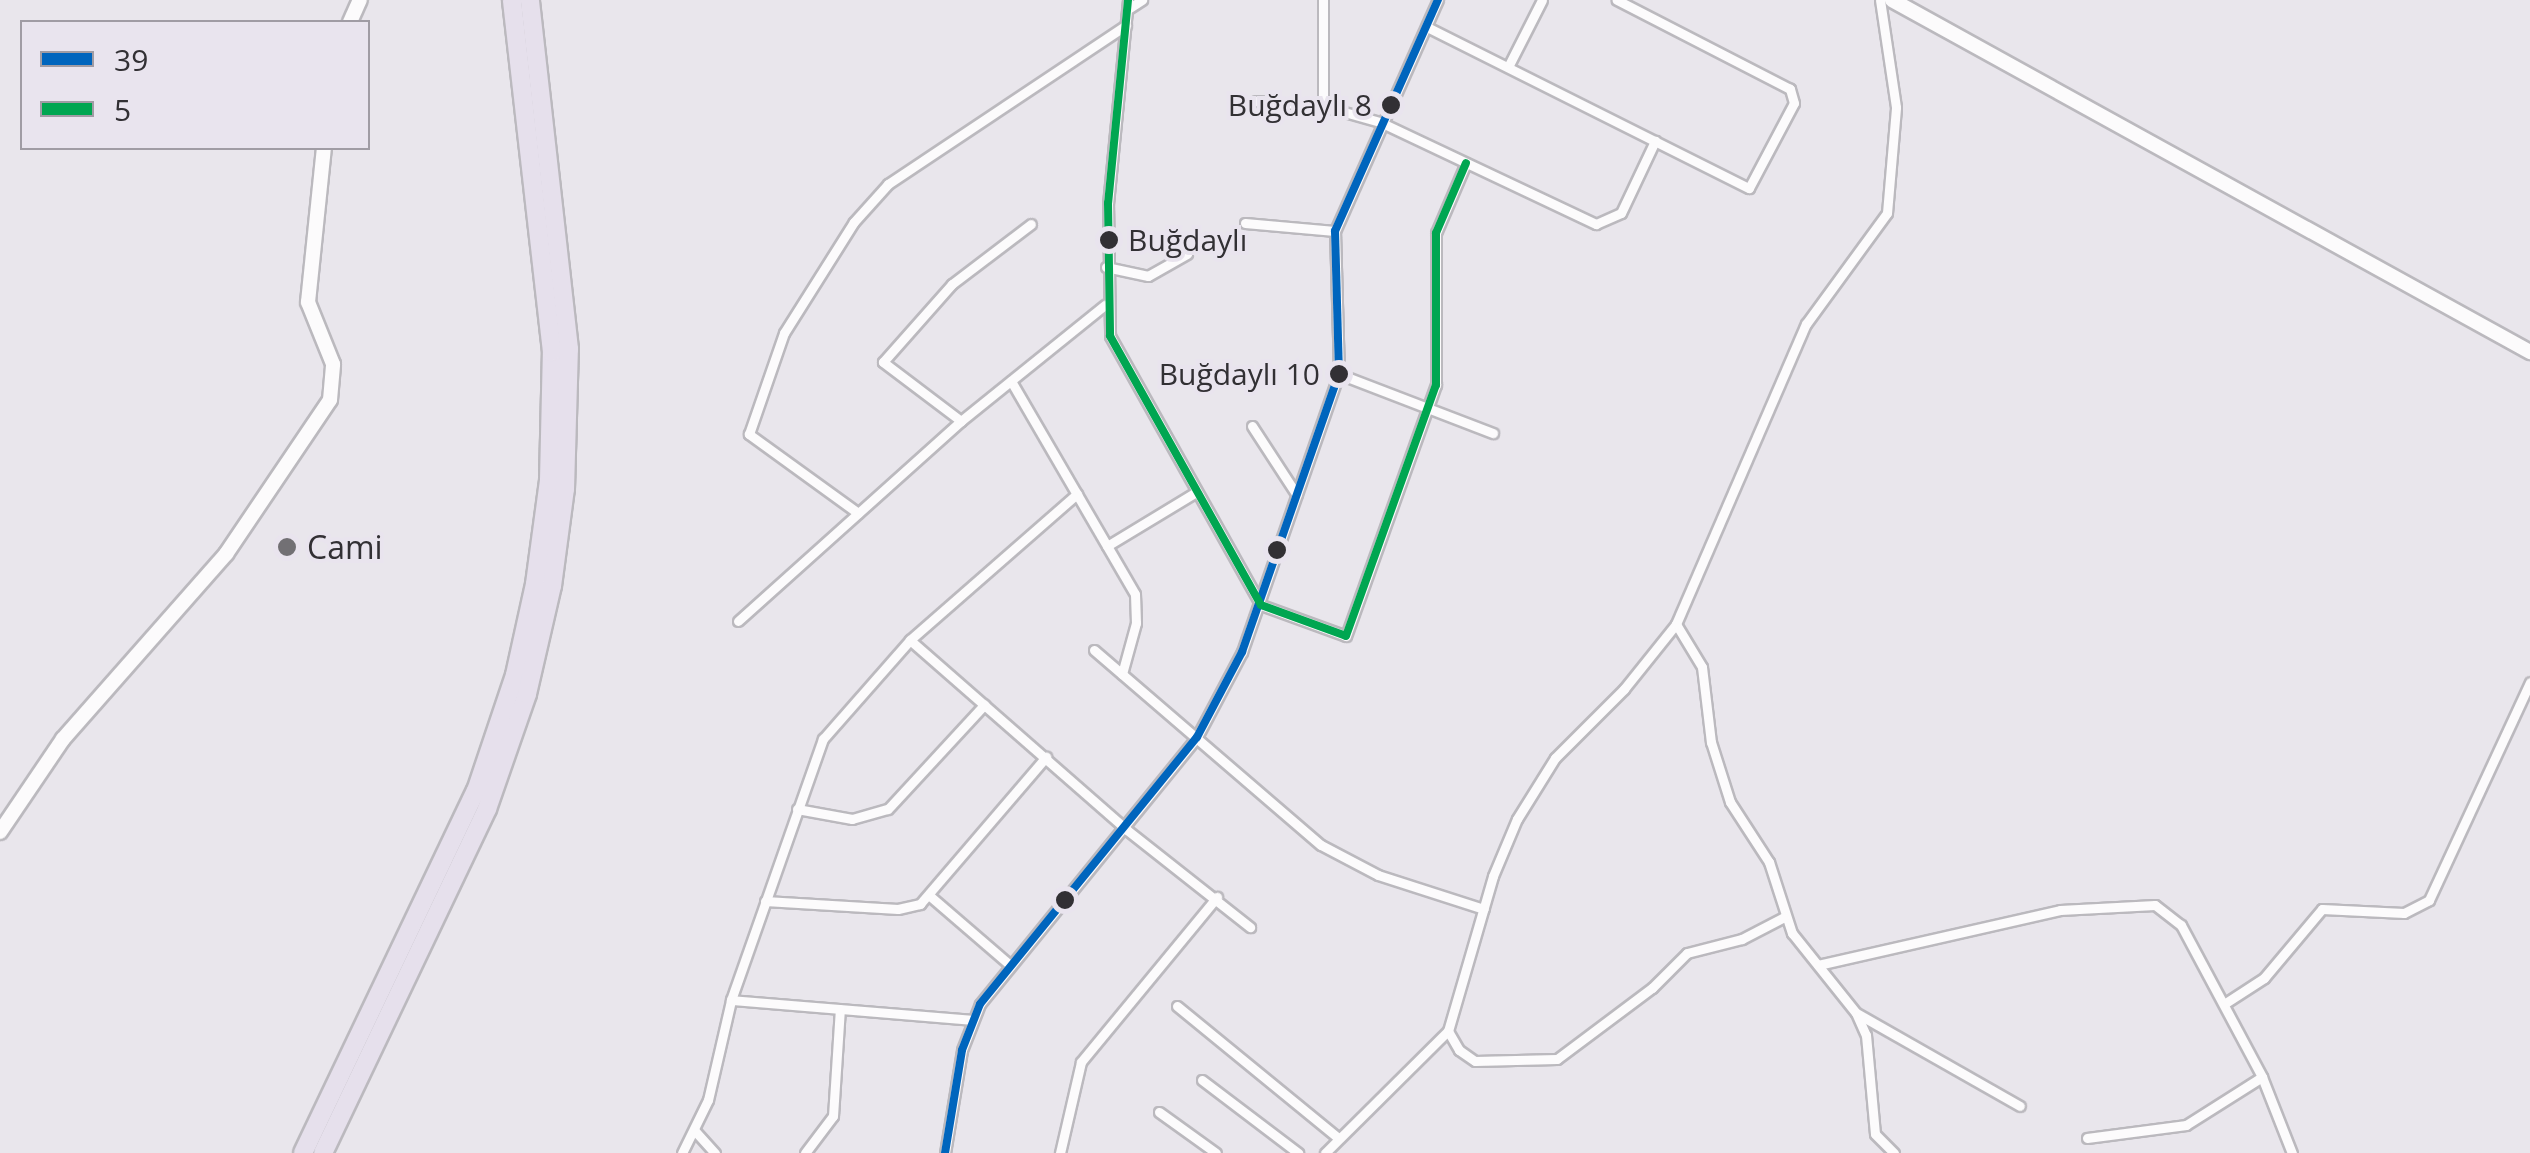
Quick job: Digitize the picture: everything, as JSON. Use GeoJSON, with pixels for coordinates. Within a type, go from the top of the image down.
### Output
{"type":"FeatureCollection","features":[{"type":"Feature","properties":{"kind":"highway"},"geometry":{"type":"LineString","coordinates":[[303,1153],[464,821],[503,714],[532,600],[549,480],[552,352],[512,0]]}},
{"type":"Feature","properties":{"kind":"highway"},"geometry":{"type":"LineString","coordinates":[[323,1153],[482,822],[526,694],[552,586],[566,472],[568,348],[530,0]]}},
{"type":"Feature","properties":{"kind":"street"},"geometry":{"type":"LineString","coordinates":[[1142,0],[1128,5],[1106,267],[1105,305],[1115,349],[1260,605],[1346,636],[1436,386],[1436,233],[1466,164]]}},
{"type":"Feature","properties":{"kind":"street"},"geometry":{"type":"LineString","coordinates":[[1323,106],[1324,0]]}},
{"type":"Feature","properties":{"kind":"street"},"geometry":{"type":"LineString","coordinates":[[945,1153],[972,1020],[1010,964],[1126,830],[1196,737],[1260,605],[1339,374],[1335,231],[1380,122],[1438,0]]}},
{"type":"Feature","properties":{"kind":"street"},"geometry":{"type":"LineString","coordinates":[[1508,68],[1542,0]]}},
{"type":"Feature","properties":{"kind":"street"},"geometry":{"type":"LineString","coordinates":[[1427,27],[1749,188],[1794,103],[1790,89],[1617,0]]}},
{"type":"Feature","properties":{"kind":"street"},"geometry":{"type":"LineString","coordinates":[[1325,1153],[1448,1031],[1506,840],[1541,778],[1676,624],[1806,324],[1887,213],[1896,107],[1880,0]]}},
{"type":"Feature","properties":{"kind":"street"},"geometry":{"type":"LineString","coordinates":[[1892,0],[2530,352]]}},
{"type":"Feature","properties":{"kind":"street"},"geometry":{"type":"LineString","coordinates":[[858,514],[749,434],[784,333],[854,222],[888,184],[1126,24]]}},
{"type":"Feature","properties":{"kind":"street"},"geometry":{"type":"LineString","coordinates":[[1256,101],[1323,106],[1380,122],[1602,224],[1621,214],[1655,141]]}},
{"type":"Feature","properties":{"kind":"street"},"geometry":{"type":"LineString","coordinates":[[0,832],[63,739],[226,554],[330,400],[333,364],[308,302],[324,150]]}},
{"type":"Feature","properties":{"kind":"street"},"geometry":{"type":"LineString","coordinates":[[1245,223],[1335,231]]}},
{"type":"Feature","properties":{"kind":"street"},"geometry":{"type":"LineString","coordinates":[[962,421],[884,362],[952,284],[1031,224]]}},
{"type":"Feature","properties":{"kind":"street"},"geometry":{"type":"LineString","coordinates":[[1106,267],[1148,276],[1187,254]]}},
{"type":"Feature","properties":{"kind":"street"},"geometry":{"type":"LineString","coordinates":[[738,621],[962,421],[1105,305]]}},
{"type":"Feature","properties":{"kind":"street"},"geometry":{"type":"LineString","coordinates":[[1339,374],[1492,434]]}},
{"type":"Feature","properties":{"kind":"street"},"geometry":{"type":"LineString","coordinates":[[1012,381],[1136,604],[1122,674]]}},
{"type":"Feature","properties":{"kind":"street"},"geometry":{"type":"LineString","coordinates":[[1252,426],[1297,496]]}},
{"type":"Feature","properties":{"kind":"street"},"geometry":{"type":"LineString","coordinates":[[1107,546],[1196,492]]}},
{"type":"Feature","properties":{"kind":"street"},"geometry":{"type":"LineString","coordinates":[[682,1153],[695,1131],[731,1000],[797,810],[831,726],[910,640],[1077,494]]}},
{"type":"Feature","properties":{"kind":"street"},"geometry":{"type":"LineString","coordinates":[[1676,624],[1702,667],[1710,742],[1727,794],[1770,862],[1784,918],[1856,1013],[1874,1068],[1874,1130],[1894,1153]]}},
{"type":"Feature","properties":{"kind":"street"},"geometry":{"type":"LineString","coordinates":[[910,640],[1126,830],[1217,897],[1250,927]]}},
{"type":"Feature","properties":{"kind":"street"},"geometry":{"type":"LineString","coordinates":[[1094,650],[1286,820],[1339,856],[1484,909]]}},
{"type":"Feature","properties":{"kind":"street"},"geometry":{"type":"LineString","coordinates":[[2224,1004],[2264,978],[2322,909],[2404,912],[2429,900],[2530,682]]}},
{"type":"Feature","properties":{"kind":"street"},"geometry":{"type":"LineString","coordinates":[[797,810],[852,819],[888,809],[984,705]]}},
{"type":"Feature","properties":{"kind":"street"},"geometry":{"type":"LineString","coordinates":[[765,900],[898,909],[930,896],[1046,757]]}},
{"type":"Feature","properties":{"kind":"street"},"geometry":{"type":"LineString","coordinates":[[930,896],[1010,964]]}},
{"type":"Feature","properties":{"kind":"street"},"geometry":{"type":"LineString","coordinates":[[1060,1153],[1081,1062],[1217,897]]}},
{"type":"Feature","properties":{"kind":"street"},"geometry":{"type":"LineString","coordinates":[[1818,965],[2060,910],[2148,903],[2181,925],[2262,1077],[2292,1153]]}},
{"type":"Feature","properties":{"kind":"street"},"geometry":{"type":"LineString","coordinates":[[1448,1031],[1458,1050],[1476,1060],[1557,1060],[1652,988],[1687,952],[1742,940],[1784,918]]}},
{"type":"Feature","properties":{"kind":"street"},"geometry":{"type":"LineString","coordinates":[[731,1000],[972,1020]]}},
{"type":"Feature","properties":{"kind":"street"},"geometry":{"type":"LineString","coordinates":[[1177,1006],[1338,1138]]}},
{"type":"Feature","properties":{"kind":"street"},"geometry":{"type":"LineString","coordinates":[[805,1153],[833,1116],[840,1009]]}},
{"type":"Feature","properties":{"kind":"street"},"geometry":{"type":"LineString","coordinates":[[1856,1013],[2020,1106]]}},
{"type":"Feature","properties":{"kind":"street"},"geometry":{"type":"LineString","coordinates":[[2087,1138],[2186,1125],[2262,1077]]}},
{"type":"Feature","properties":{"kind":"street"},"geometry":{"type":"LineString","coordinates":[[1202,1080],[1298,1153]]}},
{"type":"Feature","properties":{"kind":"street"},"geometry":{"type":"LineString","coordinates":[[1159,1112],[1216,1153]]}},
{"type":"Feature","properties":{"kind":"street"},"geometry":{"type":"LineString","coordinates":[[695,1131],[715,1153]]}},
{"type":"Feature","properties":{"kind":"transit line","name":"5"},"geometry":{"type":"LineString","coordinates":[[1128,0],[1108,203],[1110,336],[1261,605],[1346,636],[1436,385],[1436,233],[1466,163]]}},
{"type":"Feature","properties":{"kind":"transit line","name":"39"},"geometry":{"type":"LineString","coordinates":[[945,1153],[962,1050],[980,1004],[1197,737],[1242,652],[1339,374],[1335,231],[1438,0]]}},
{"type":"Feature","properties":{"kind":"place","name":"Buğdaylı 8"},"geometry":{"type":"Point","coordinates":[1391,105]}},
{"type":"Feature","properties":{"kind":"place","name":"Buğdaylı"},"geometry":{"type":"Point","coordinates":[1109,240]}},
{"type":"Feature","properties":{"kind":"place","name":"Buğdaylı 10"},"geometry":{"type":"Point","coordinates":[1339,374]}},
{"type":"Feature","properties":{"kind":"place","name":"Cami"},"geometry":{"type":"Point","coordinates":[287,547]}}]}
